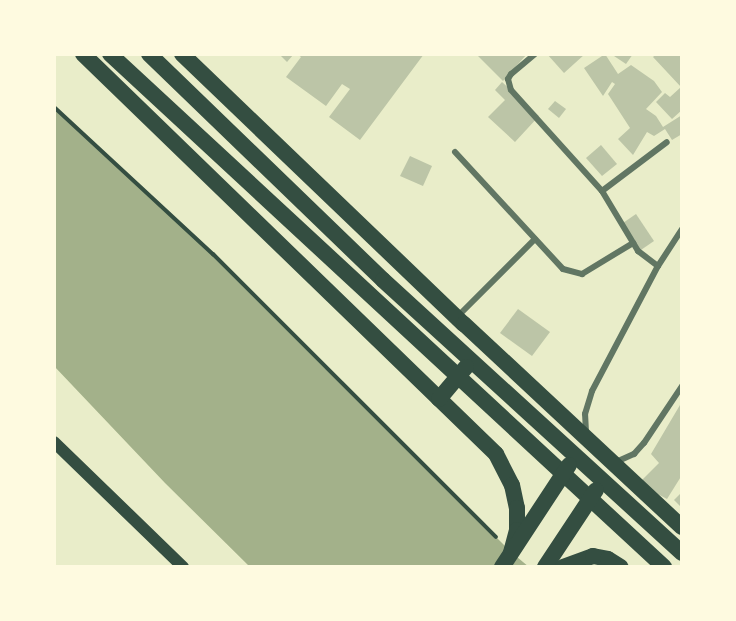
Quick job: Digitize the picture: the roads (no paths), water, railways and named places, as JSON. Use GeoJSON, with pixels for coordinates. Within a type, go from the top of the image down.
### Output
{"type":"FeatureCollection","features":[{"type":"Feature","properties":{"kind":"highway"},"geometry":{"type":"LineString","coordinates":[[83,54],[496,454],[508,475],[515,497],[517,519],[511,552]]}},
{"type":"Feature","properties":{"kind":"highway"},"geometry":{"type":"LineString","coordinates":[[110,54],[663,567]]}},
{"type":"Feature","properties":{"kind":"highway"},"geometry":{"type":"LineString","coordinates":[[149,54],[383,280],[682,554]]}},
{"type":"Feature","properties":{"kind":"highway"},"geometry":{"type":"LineString","coordinates":[[182,54],[586,440],[682,527]]}},
{"type":"Feature","properties":{"kind":"highway"},"geometry":{"type":"LineString","coordinates":[[439,399],[485,344]]}},
{"type":"Feature","properties":{"kind":"highway"},"geometry":{"type":"LineString","coordinates":[[502,567],[586,440]]}},
{"type":"Feature","properties":{"kind":"highway"},"geometry":{"type":"LineString","coordinates":[[545,567],[613,464]]}},
{"type":"Feature","properties":{"kind":"highway"},"geometry":{"type":"LineString","coordinates":[[565,566],[593,556],[608,559],[621,567]]}},
{"type":"Feature","properties":{"kind":"main road"},"geometry":{"type":"LineString","coordinates":[[54,442],[183,567]]}},
{"type":"Feature","properties":{"kind":"street"},"geometry":{"type":"LineString","coordinates":[[535,54],[511,74],[508,80],[511,90],[602,191],[633,243],[643,255],[658,266]]}},
{"type":"Feature","properties":{"kind":"street"},"geometry":{"type":"LineString","coordinates":[[602,191],[667,142]]}},
{"type":"Feature","properties":{"kind":"street"},"geometry":{"type":"LineString","coordinates":[[455,152],[562,269],[574,274],[582,274],[633,243]]}},
{"type":"Feature","properties":{"kind":"street"},"geometry":{"type":"LineString","coordinates":[[586,440],[585,414],[592,391],[658,266],[682,229]]}},
{"type":"Feature","properties":{"kind":"street"},"geometry":{"type":"LineString","coordinates":[[456,317],[535,238]]}},
{"type":"Feature","properties":{"kind":"street"},"geometry":{"type":"LineString","coordinates":[[613,464],[634,454],[644,443],[682,386]]}}]}
